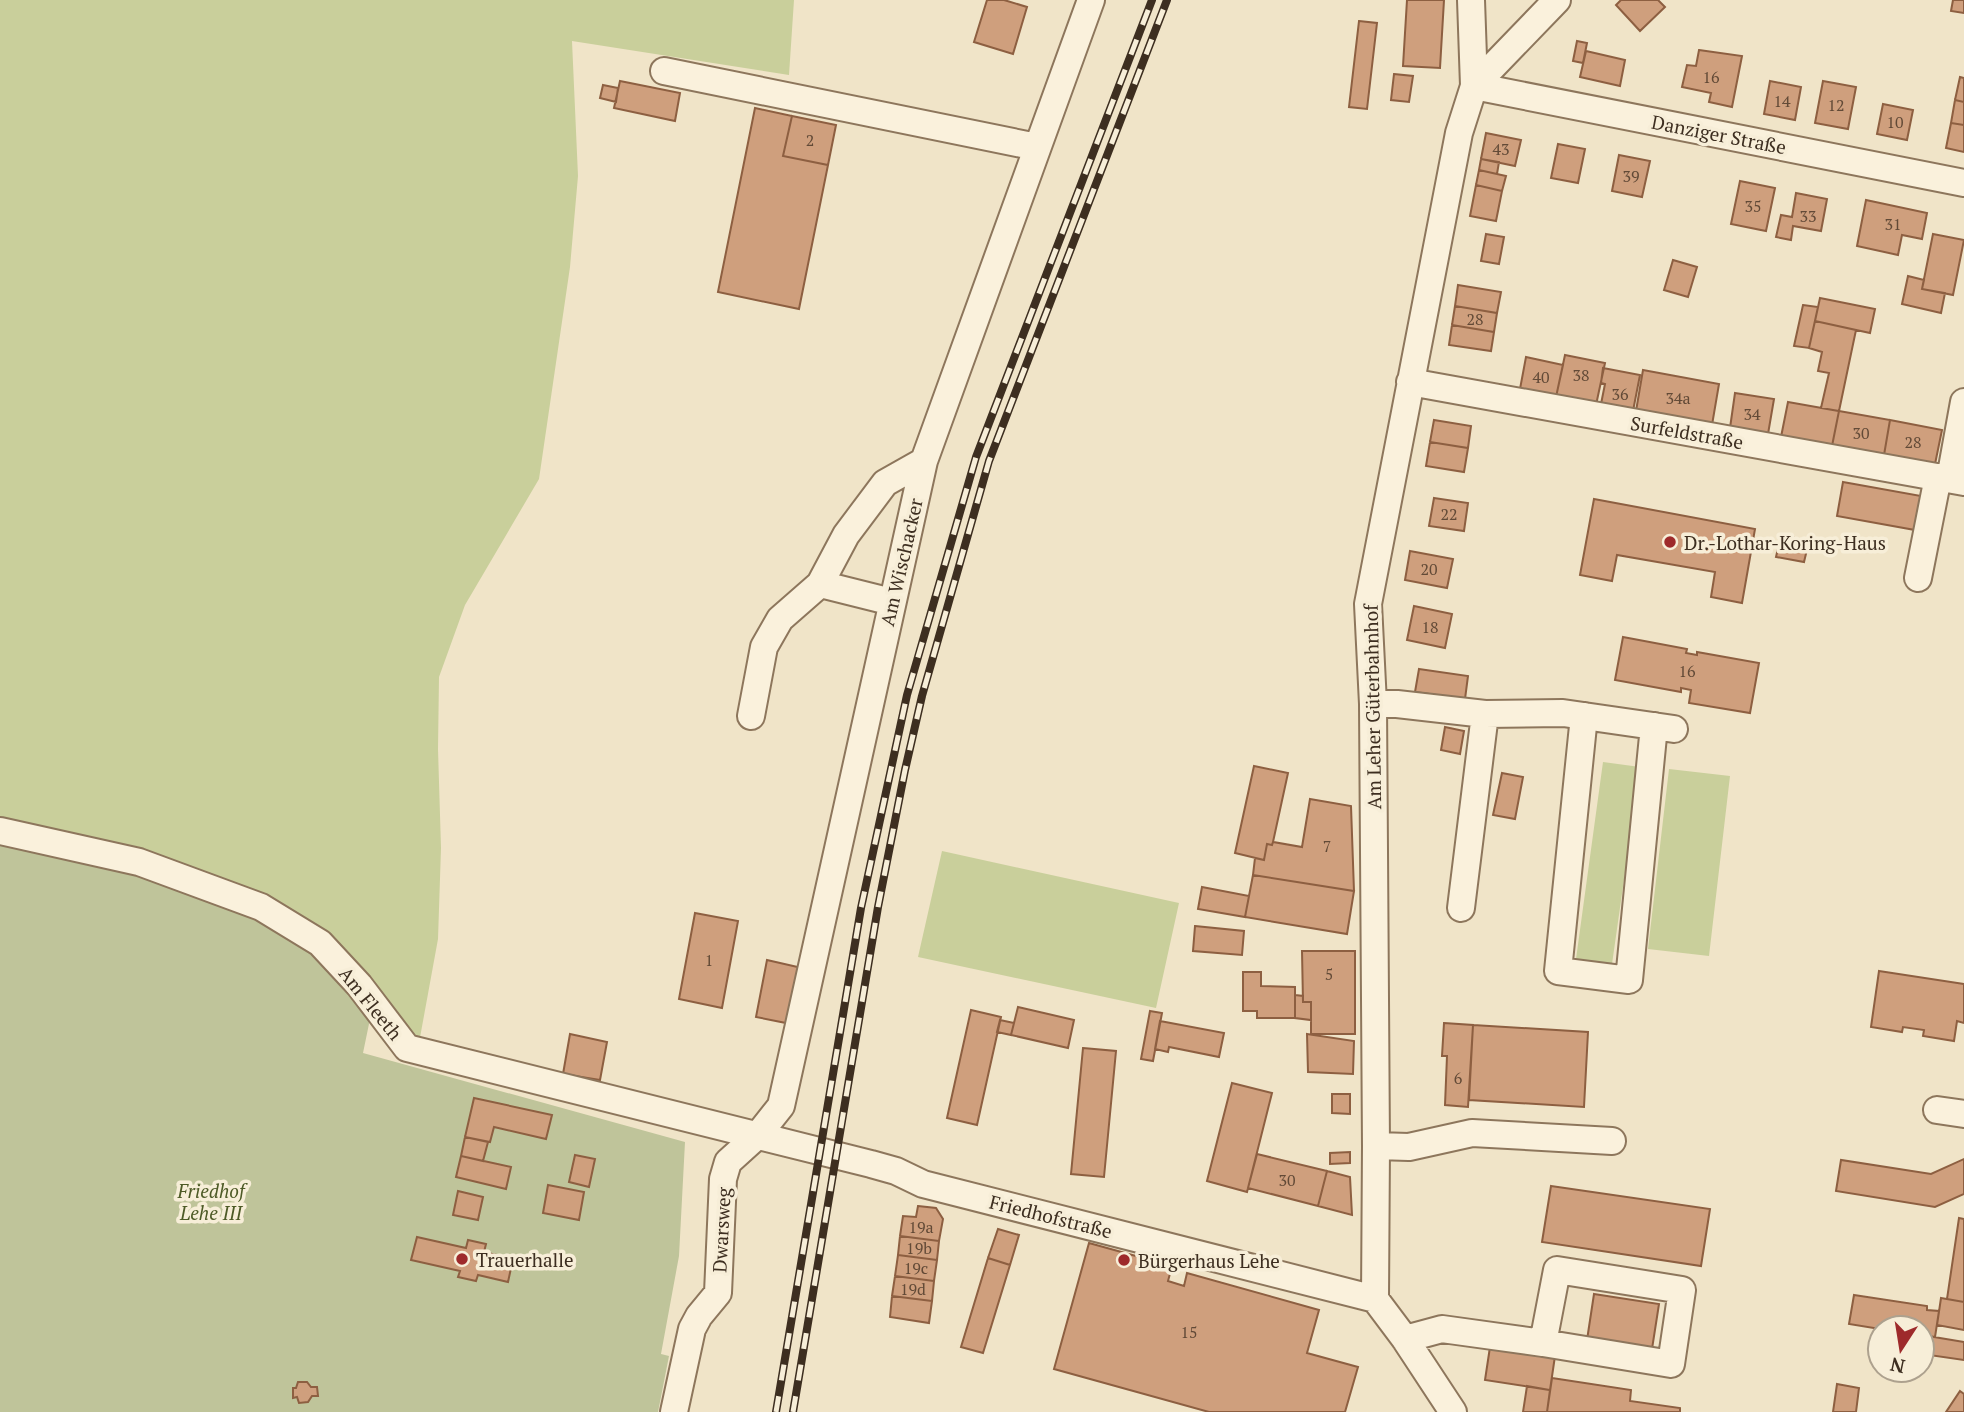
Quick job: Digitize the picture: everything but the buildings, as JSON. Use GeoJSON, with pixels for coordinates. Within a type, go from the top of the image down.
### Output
{"type":"FeatureCollection","features":[{"type":"Feature","properties":{"kind":"street","name":"Am Wischacker"},"geometry":{"type":"LineString","coordinates":[[758,1135],[781,1106],[924,461],[1091,0]]}},
{"type":"Feature","properties":{"kind":"street","name":"Am Leher Güterbahnhof"},"geometry":{"type":"LineString","coordinates":[[1375,1299],[1373,704],[1368,604],[1459,133],[1474,86],[1471,0]]}},
{"type":"Feature","properties":{"kind":"street"},"geometry":{"type":"LineString","coordinates":[[1474,86],[1556,0]]}},
{"type":"Feature","properties":{"kind":"street"},"geometry":{"type":"LineString","coordinates":[[664,71],[1037,147]]}},
{"type":"Feature","properties":{"kind":"street","name":"Danziger Straße"},"geometry":{"type":"LineString","coordinates":[[1474,86],[1964,183]]}},
{"type":"Feature","properties":{"kind":"street","name":"Surfeldstraße"},"geometry":{"type":"LineString","coordinates":[[1410,382],[1951,480]]}},
{"type":"Feature","properties":{"kind":"street"},"geometry":{"type":"LineString","coordinates":[[1918,578],[1951,480],[1964,402]]}},
{"type":"Feature","properties":{"kind":"street"},"geometry":{"type":"LineString","coordinates":[[751,716],[764,647],[780,619],[820,584],[846,535],[886,483],[924,461]]}},
{"type":"Feature","properties":{"kind":"street"},"geometry":{"type":"LineString","coordinates":[[820,584],[892,602]]}},
{"type":"Feature","properties":{"kind":"street"},"geometry":{"type":"LineString","coordinates":[[1373,704],[1397,704],[1485,714],[1563,713],[1584,716],[1664,728],[1629,980],[1558,971],[1584,716]]}},
{"type":"Feature","properties":{"kind":"street"},"geometry":{"type":"LineString","coordinates":[[1461,908],[1485,714]]}},
{"type":"Feature","properties":{"kind":"street","name":"Am Fleeth"},"geometry":{"type":"LineString","coordinates":[[0,831],[139,863],[261,907],[320,943],[359,985],[407,1048],[758,1135]]}},
{"type":"Feature","properties":{"kind":"street"},"geometry":{"type":"LineString","coordinates":[[1937,1110],[1964,1114]]}},
{"type":"Feature","properties":{"kind":"street"},"geometry":{"type":"LineString","coordinates":[[1376,1146],[1409,1147],[1472,1133],[1612,1140]]}},
{"type":"Feature","properties":{"kind":"street","name":"Friedhofstraße"},"geometry":{"type":"LineString","coordinates":[[758,1135],[896,1171],[923,1184],[1375,1299]]}},
{"type":"Feature","properties":{"kind":"street","name":"Dwarsweg"},"geometry":{"type":"LineString","coordinates":[[674,1412],[692,1329],[718,1293],[723,1178],[729,1162],[758,1135]]}},
{"type":"Feature","properties":{"kind":"street"},"geometry":{"type":"LineString","coordinates":[[1405,1339],[1442,1329],[1671,1364],[1682,1290],[1557,1270],[1543,1343]]}},
{"type":"Feature","properties":{"kind":"street"},"geometry":{"type":"LineString","coordinates":[[1375,1299],[1453,1412]]}},
{"type":"Feature","properties":{"kind":"green space"},"geometry":{"type":"Polygon","coordinates":[[[0,0],[794,0],[789,75],[572,41],[578,176],[570,267],[539,479],[465,605],[439,677],[441,848],[438,939],[419,1043],[0,818],[0,0]]]}},
{"type":"Feature","properties":{"kind":"green space"},"geometry":{"type":"Polygon","coordinates":[[[1603,762],[1640,767],[1612,964],[1576,959],[1603,762]]]}},
{"type":"Feature","properties":{"kind":"green space"},"geometry":{"type":"Polygon","coordinates":[[[1669,769],[1730,776],[1709,956],[1648,949],[1669,769]]]}},
{"type":"Feature","properties":{"kind":"green space","name":"Friedhof Lehe III"},"geometry":{"type":"Polygon","coordinates":[[[0,840],[136,869],[256,913],[303,942],[346,983],[370,1019],[363,1053],[685,1142],[679,1256],[661,1354],[669,1356],[658,1412],[0,1412],[0,840]]]}},
{"type":"Feature","properties":{"kind":"green space"},"geometry":{"type":"Polygon","coordinates":[[[942,851],[1179,903],[1156,1008],[918,957],[942,851]]]}},
{"type":"Feature","properties":{"kind":"railway"},"geometry":{"type":"LineString","coordinates":[[776,1412],[861,908],[907,695],[976,457],[1152,0]]}},
{"type":"Feature","properties":{"kind":"railway"},"geometry":{"type":"LineString","coordinates":[[793,1412],[878,907],[922,696],[989,461],[1167,0]]}},
{"type":"Feature","properties":{"kind":"place","name":"Dr.-Lothar-Koring-Haus"},"geometry":{"type":"Point","coordinates":[1670,542]}},
{"type":"Feature","properties":{"kind":"place","name":"Trauerhalle"},"geometry":{"type":"Point","coordinates":[462,1259]}},
{"type":"Feature","properties":{"kind":"place","name":"Bürgerhaus Lehe"},"geometry":{"type":"Point","coordinates":[1124,1260]}}]}
